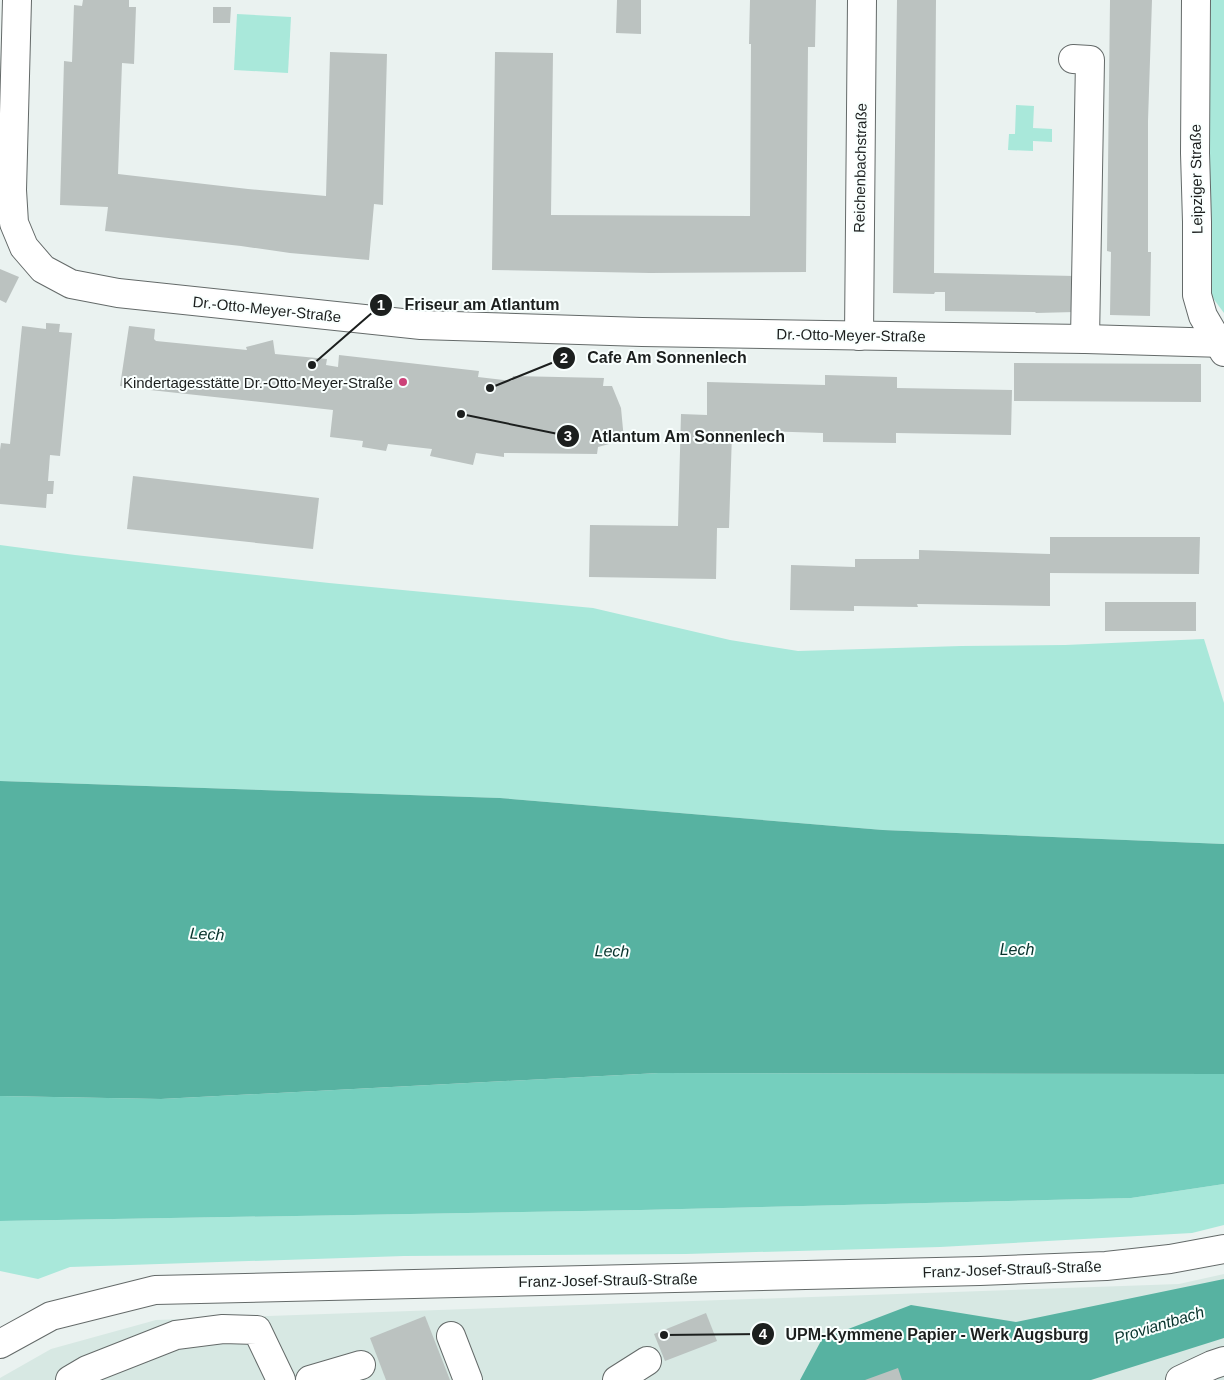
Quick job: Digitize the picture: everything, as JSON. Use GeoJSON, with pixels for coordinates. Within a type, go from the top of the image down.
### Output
{"type":"FeatureCollection","features":[{"type":"Feature","properties":{"kind":"street","name":"Dr.-Otto-Meyer-Straße"},"geometry":{"type":"LineString","coordinates":[[16,0],[12,190],[14,223],[24,247],[43,269],[70,284],[118,293],[422,325],[642,332],[1085,339],[1223,346]]}},
{"type":"Feature","properties":{"kind":"street","name":"Reichenbachstraße"},"geometry":{"type":"LineString","coordinates":[[858,336],[862,0]]}},
{"type":"Feature","properties":{"kind":"street","name":"Leipziger Straße"},"geometry":{"type":"LineString","coordinates":[[1196,0],[1195,153],[1197,295],[1202,316],[1223,346]]}},
{"type":"Feature","properties":{"kind":"street"},"geometry":{"type":"LineString","coordinates":[[1073,59],[1090,60],[1078,206],[1085,339]]}},
{"type":"Feature","properties":{"kind":"street","name":"Franz-Josef-Strauß-Straße"},"geometry":{"type":"LineString","coordinates":[[0,1344],[51,1316],[155,1290],[980,1271],[1106,1266],[1170,1259],[1224,1249]]}},
{"type":"Feature","properties":{"kind":"street"},"geometry":{"type":"LineString","coordinates":[[70,1380],[88,1370],[176,1335],[223,1329],[257,1330],[281,1380]]}},
{"type":"Feature","properties":{"kind":"street"},"geometry":{"type":"LineString","coordinates":[[451,1336],[468,1380]]}},
{"type":"Feature","properties":{"kind":"street"},"geometry":{"type":"LineString","coordinates":[[617,1380],[647,1361]]}},
{"type":"Feature","properties":{"kind":"street"},"geometry":{"type":"LineString","coordinates":[[1180,1380],[1224,1361]]}},
{"type":"Feature","properties":{"kind":"street"},"geometry":{"type":"LineString","coordinates":[[310,1380],[361,1365]]}},
{"type":"Feature","properties":{"kind":"shaded area"},"geometry":{"type":"Polygon","coordinates":[[[1209,0],[1224,0],[1224,313],[1207,290],[1209,0]]]}},
{"type":"Feature","properties":{"kind":"shaded area"},"geometry":{"type":"Polygon","coordinates":[[[237,14],[291,17],[288,73],[234,70],[237,14]]]}},
{"type":"Feature","properties":{"kind":"shaded area"},"geometry":{"type":"Polygon","coordinates":[[[1016,105],[1034,106],[1033,128],[1052,129],[1052,142],[1033,141],[1033,151],[1008,150],[1009,134],[1015,134],[1016,105]]]}},
{"type":"Feature","properties":{"kind":"shaded area"},"geometry":{"type":"Polygon","coordinates":[[[0,545],[329,583],[593,608],[730,640],[798,651],[1065,645],[1204,639],[1224,703],[1224,844],[883,830],[500,798],[0,781],[0,545]]]}},
{"type":"Feature","properties":{"kind":"shaded area"},"geometry":{"type":"Polygon","coordinates":[[[659,1073],[1224,1074],[1224,1184],[1131,1198],[641,1210],[0,1221],[0,1096],[161,1099],[659,1073]]]}},
{"type":"Feature","properties":{"kind":"shaded area"},"geometry":{"type":"Polygon","coordinates":[[[1224,1184],[1224,1225],[1192,1233],[940,1247],[686,1254],[404,1256],[70,1267],[38,1279],[0,1271],[0,1221],[641,1210],[1131,1198],[1224,1184]]]}},
{"type":"Feature","properties":{"kind":"shaded area"},"geometry":{"type":"Polygon","coordinates":[[[1224,1274],[1224,1380],[0,1380],[0,1378],[51,1349],[156,1320],[1179,1284],[1224,1274]]]}},
{"type":"Feature","properties":{"kind":"water","name":"Lech"},"geometry":{"type":"Polygon","coordinates":[[[0,781],[500,798],[883,830],[1224,844],[1224,1074],[659,1073],[161,1099],[0,1096],[0,781]]]}},
{"type":"Feature","properties":{"kind":"water","name":"Proviantbach"},"geometry":{"type":"Polygon","coordinates":[[[1224,1279],[1224,1338],[1091,1380],[800,1380],[822,1339],[911,1305],[1016,1322],[1224,1279]]]}},
{"type":"Feature","properties":{"kind":"building"},"geometry":{"type":"Polygon","coordinates":[[[83,0],[129,0],[129,7],[136,7],[134,64],[122,63],[118,174],[326,196],[330,52],[387,54],[383,205],[374,204],[369,260],[290,253],[105,231],[108,207],[60,205],[64,61],[72,62],[74,5],[82,6],[83,0]]]}},
{"type":"Feature","properties":{"kind":"building"},"geometry":{"type":"Polygon","coordinates":[[[617,0],[641,0],[641,34],[616,33],[617,0]]]}},
{"type":"Feature","properties":{"kind":"building"},"geometry":{"type":"Polygon","coordinates":[[[750,0],[816,0],[815,47],[808,47],[806,272],[650,273],[492,270],[495,52],[553,53],[551,215],[750,216],[750,0]]]}},
{"type":"Feature","properties":{"kind":"building"},"geometry":{"type":"Polygon","coordinates":[[[897,0],[936,0],[934,273],[1075,276],[1075,312],[945,311],[945,292],[935,292],[934,294],[893,293],[897,0]]]}},
{"type":"Feature","properties":{"kind":"building"},"geometry":{"type":"Polygon","coordinates":[[[1110,0],[1152,0],[1148,121],[1148,252],[1151,252],[1150,316],[1110,315],[1111,252],[1107,251],[1110,0]]]}},
{"type":"Feature","properties":{"kind":"building"},"geometry":{"type":"Polygon","coordinates":[[[213,7],[231,7],[230,23],[213,23],[213,7]]]}},
{"type":"Feature","properties":{"kind":"building"},"geometry":{"type":"Polygon","coordinates":[[[0,269],[19,277],[6,303],[0,300],[0,269]]]}},
{"type":"Feature","properties":{"kind":"building"},"geometry":{"type":"Polygon","coordinates":[[[46,323],[60,324],[59,332],[72,333],[60,456],[50,455],[48,481],[54,481],[53,494],[47,494],[46,508],[0,504],[0,450],[1,443],[10,444],[22,326],[46,329],[46,323]]]}},
{"type":"Feature","properties":{"kind":"building"},"geometry":{"type":"Polygon","coordinates":[[[129,326],[155,329],[154,339],[156,341],[247,350],[246,347],[273,340],[275,354],[327,359],[326,365],[338,367],[339,355],[479,371],[478,377],[512,381],[513,376],[604,378],[603,386],[612,386],[621,408],[624,440],[598,447],[597,454],[504,453],[504,457],[476,453],[473,465],[430,456],[432,449],[388,444],[386,451],[362,447],[363,441],[330,437],[333,410],[120,386],[129,326]]]}},
{"type":"Feature","properties":{"kind":"building"},"geometry":{"type":"Polygon","coordinates":[[[1014,363],[1201,364],[1201,402],[1014,401],[1014,363]]]}},
{"type":"Feature","properties":{"kind":"building"},"geometry":{"type":"Polygon","coordinates":[[[825,375],[897,377],[897,388],[1012,390],[1011,435],[896,433],[896,443],[823,442],[823,433],[762,431],[732,433],[729,528],[717,528],[716,579],[589,577],[590,525],[678,526],[681,414],[707,415],[707,382],[825,385],[825,375]]]}},
{"type":"Feature","properties":{"kind":"building"},"geometry":{"type":"Polygon","coordinates":[[[133,476],[319,498],[313,549],[127,529],[133,476]]]}},
{"type":"Feature","properties":{"kind":"building"},"geometry":{"type":"Polygon","coordinates":[[[1050,537],[1200,537],[1199,574],[1050,573],[1050,606],[917,604],[918,607],[854,606],[854,611],[790,610],[791,565],[855,567],[855,559],[919,559],[919,550],[1050,554],[1050,537]]]}},
{"type":"Feature","properties":{"kind":"building"},"geometry":{"type":"Polygon","coordinates":[[[1105,602],[1196,602],[1196,631],[1105,631],[1105,602]]]}},
{"type":"Feature","properties":{"kind":"building"},"geometry":{"type":"Polygon","coordinates":[[[706,1313],[717,1341],[665,1361],[654,1334],[706,1313]]]}},
{"type":"Feature","properties":{"kind":"building"},"geometry":{"type":"Polygon","coordinates":[[[425,1316],[450,1380],[386,1380],[370,1338],[425,1316]]]}},
{"type":"Feature","properties":{"kind":"building"},"geometry":{"type":"Polygon","coordinates":[[[898,1368],[902,1380],[865,1380],[898,1368]]]}},
{"type":"Feature","properties":{"kind":"place","name":"Friseur am Atlantum"},"geometry":{"type":"Point","coordinates":[312,365]}},
{"type":"Feature","properties":{"kind":"place","name":"Kindertagesstätte Dr.-Otto-Meyer-Straße"},"geometry":{"type":"Point","coordinates":[403,382]}},
{"type":"Feature","properties":{"kind":"place","name":"Cafe Am Sonnenlech"},"geometry":{"type":"Point","coordinates":[490,388]}},
{"type":"Feature","properties":{"kind":"place","name":"Atlantum Am Sonnenlech"},"geometry":{"type":"Point","coordinates":[461,414]}},
{"type":"Feature","properties":{"kind":"place","name":"UPM-Kymmene Papier - Werk Augsburg"},"geometry":{"type":"Point","coordinates":[664,1335]}}]}
